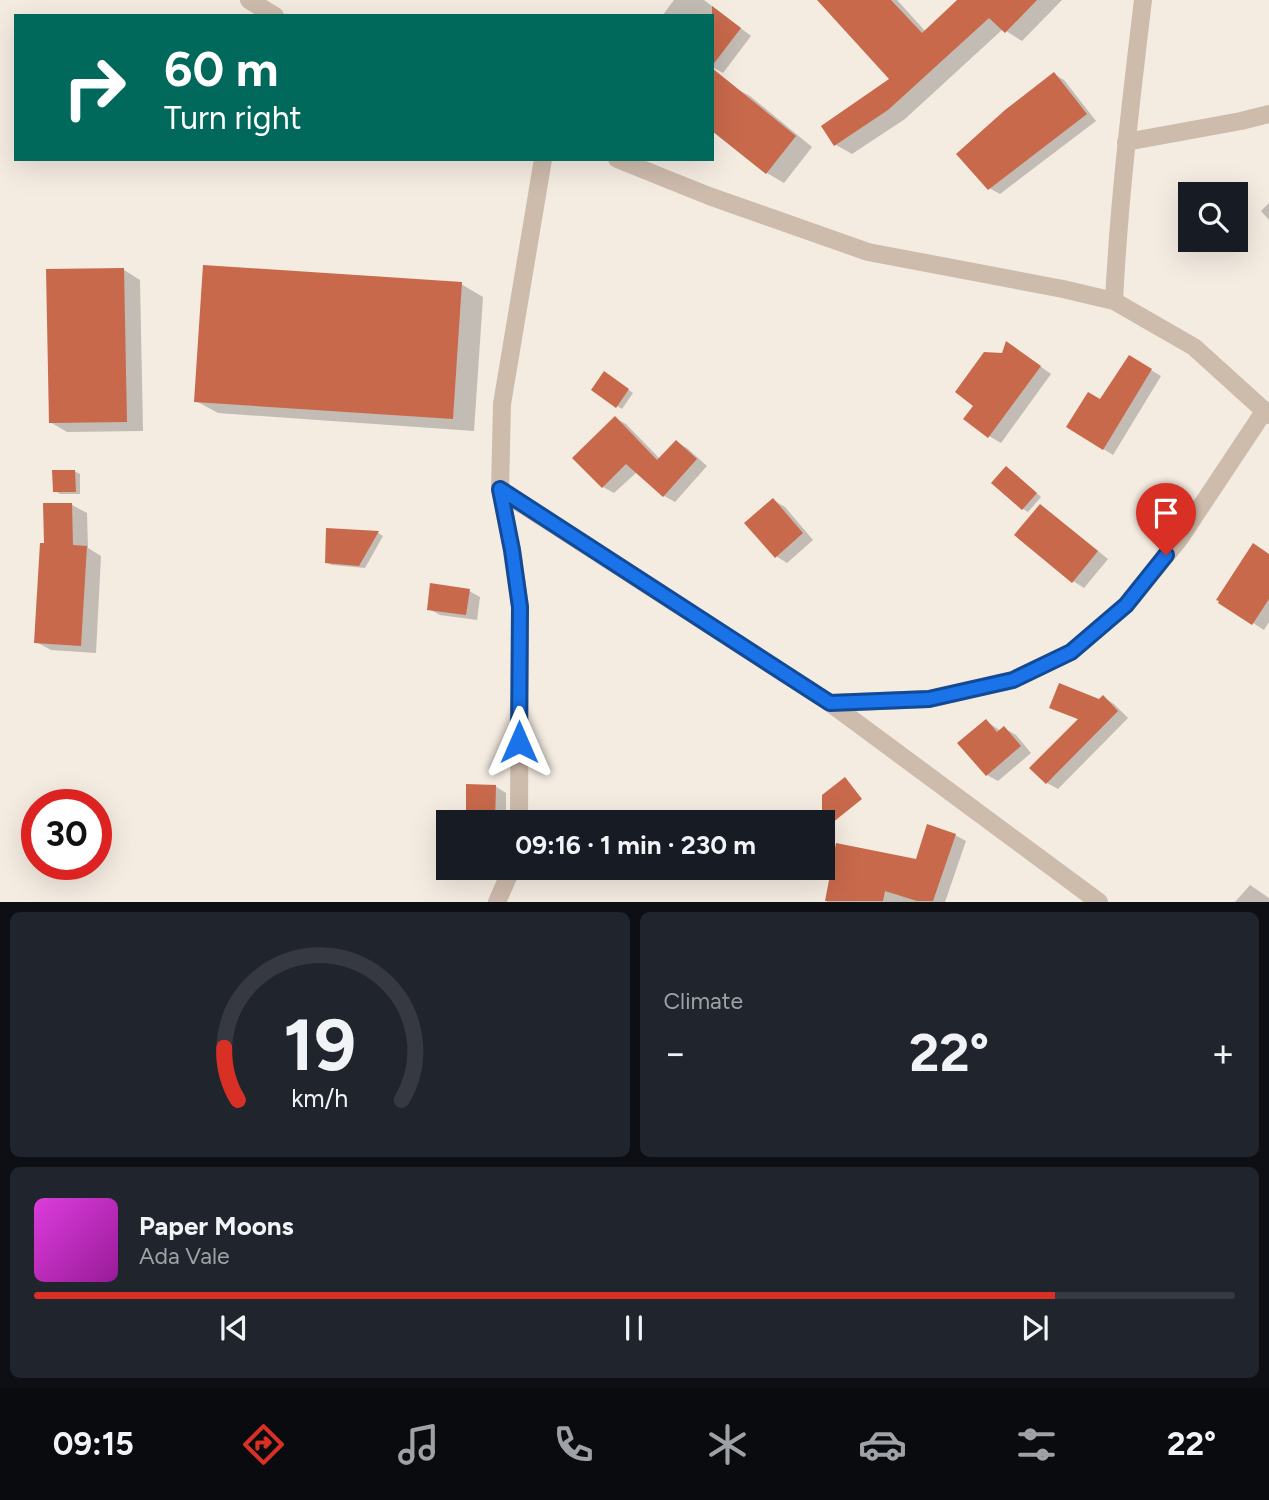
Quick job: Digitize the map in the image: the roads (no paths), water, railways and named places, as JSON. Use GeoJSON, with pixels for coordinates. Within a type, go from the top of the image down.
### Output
{"type":"FeatureCollection","features":[{"type":"Feature","properties":{"kind":"street"},"geometry":{"type":"LineString","coordinates":[[249,0],[272,14]]}},
{"type":"Feature","properties":{"kind":"street"},"geometry":{"type":"LineString","coordinates":[[1114,301],[1126,142],[1143,0]]}},
{"type":"Feature","properties":{"kind":"street"},"geometry":{"type":"LineString","coordinates":[[1126,142],[1269,114]]}},
{"type":"Feature","properties":{"kind":"street"},"geometry":{"type":"LineString","coordinates":[[519,810],[520,607],[500,489],[502,404],[543,161]]}},
{"type":"Feature","properties":{"kind":"street"},"geometry":{"type":"LineString","coordinates":[[622,161],[709,196],[868,252],[1114,301],[1194,347],[1267,413],[1180,538],[1126,605],[1071,652],[1013,680],[929,699],[830,703]]}},
{"type":"Feature","properties":{"kind":"street"},"geometry":{"type":"LineString","coordinates":[[500,489],[830,703],[1099,901]]}},
{"type":"Feature","properties":{"kind":"street"},"geometry":{"type":"LineString","coordinates":[[497,901],[507,880]]}}]}
